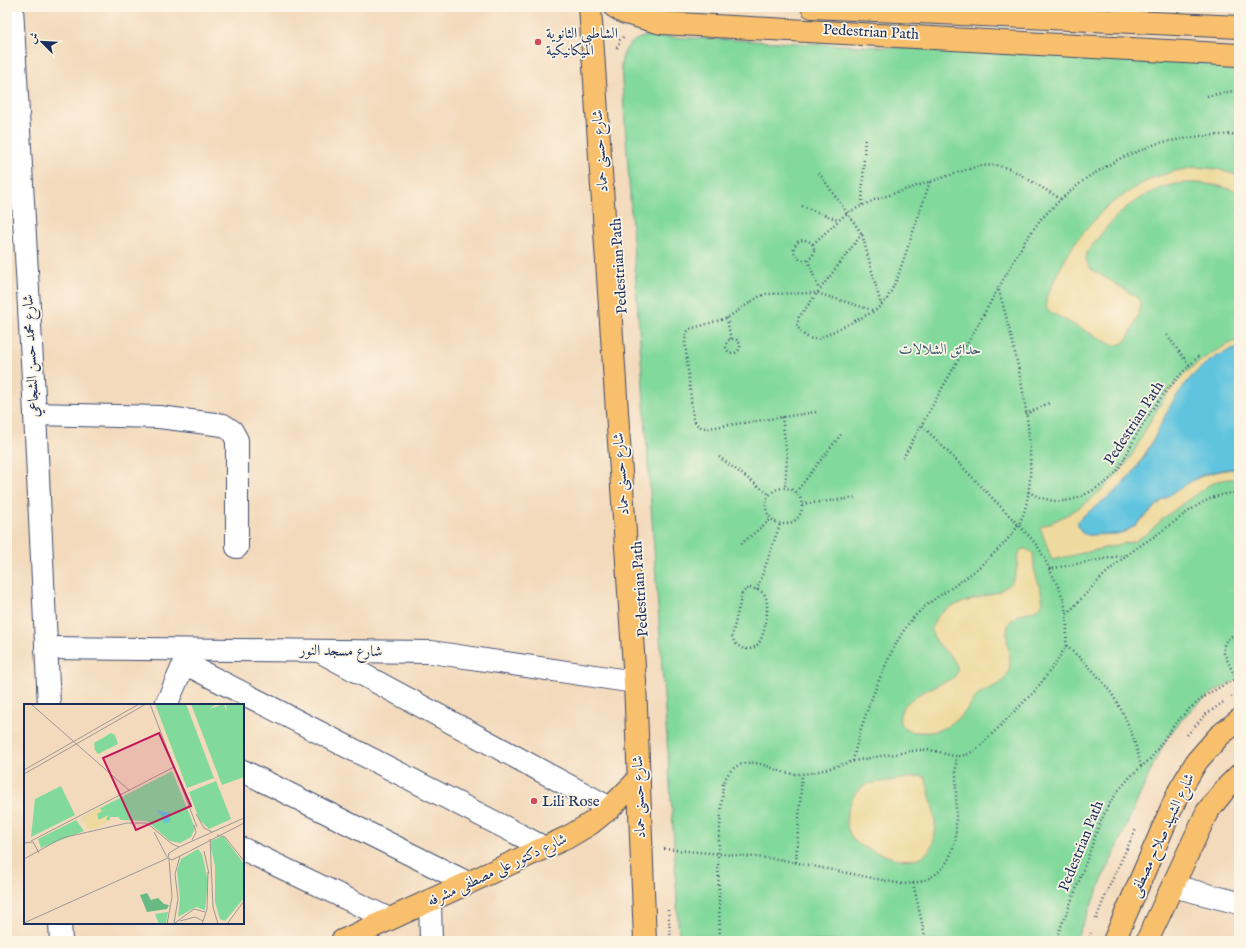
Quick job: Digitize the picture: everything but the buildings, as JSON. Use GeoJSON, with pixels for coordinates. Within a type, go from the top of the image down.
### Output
{"type":"FeatureCollection","features":[{"type":"Feature","properties":{"kind":"main road","name":"شارع حسنى حماد"},"geometry":{"type":"LineString","coordinates":[[590,7],[635,682],[645,941]]}},
{"type":"Feature","properties":{"kind":"main road"},"geometry":{"type":"LineString","coordinates":[[615,7],[625,13],[661,23],[1239,55]]}},
{"type":"Feature","properties":{"kind":"main road"},"geometry":{"type":"LineString","coordinates":[[812,7],[1239,27]]}},
{"type":"Feature","properties":{"kind":"main road","name":"شارع الشهيد صلاح مصطفى"},"geometry":{"type":"LineString","coordinates":[[1114,941],[1179,791],[1197,761],[1219,736],[1239,720]]}},
{"type":"Feature","properties":{"kind":"main road","name":"شارع الشهيد صلاح مصطفى"},"geometry":{"type":"LineString","coordinates":[[1147,941],[1207,812],[1226,788],[1239,775]]}},
{"type":"Feature","properties":{"kind":"main road","name":"شارع دكتور على مصطفى مشرفه"},"geometry":{"type":"LineString","coordinates":[[342,941],[568,837],[610,808],[639,778]]}},
{"type":"Feature","properties":{"kind":"street","name":"شارع محمد حسن الشجاعي"},"geometry":{"type":"LineString","coordinates":[[12,7],[48,704]]}},
{"type":"Feature","properties":{"kind":"street"},"geometry":{"type":"LineString","coordinates":[[34,414],[159,417],[223,425],[232,431],[237,440],[237,547]]}},
{"type":"Feature","properties":{"kind":"street","name":"شارع مسجد النور"},"geometry":{"type":"LineString","coordinates":[[46,648],[188,657],[318,651],[431,652],[635,682]]}},
{"type":"Feature","properties":{"kind":"street"},"geometry":{"type":"LineString","coordinates":[[318,651],[610,808]]}},
{"type":"Feature","properties":{"kind":"street"},"geometry":{"type":"LineString","coordinates":[[166,704],[188,657],[545,848]]}},
{"type":"Feature","properties":{"kind":"street"},"geometry":{"type":"LineString","coordinates":[[244,771],[468,883]]}},
{"type":"Feature","properties":{"kind":"street"},"geometry":{"type":"LineString","coordinates":[[244,849],[389,919]]}},
{"type":"Feature","properties":{"kind":"street"},"geometry":{"type":"LineString","coordinates":[[1173,886],[1239,903]]}},
{"type":"Feature","properties":{"kind":"street"},"geometry":{"type":"LineString","coordinates":[[430,901],[431,941]]}},
{"type":"Feature","properties":{"kind":"street"},"geometry":{"type":"LineString","coordinates":[[60,924],[61,941]]}},
{"type":"Feature","properties":{"kind":"path"},"geometry":{"type":"LineString","coordinates":[[617,54],[617,47],[620,40],[625,35]]}},
{"type":"Feature","properties":{"kind":"path"},"geometry":{"type":"LineString","coordinates":[[1207,96],[1233,91],[1239,92]]}},
{"type":"Feature","properties":{"kind":"path"},"geometry":{"type":"LineString","coordinates":[[862,205],[865,133]]}},
{"type":"Feature","properties":{"kind":"path"},"geometry":{"type":"LineString","coordinates":[[903,458],[1025,241],[1041,219],[1061,199],[1088,177],[1119,159],[1158,143],[1201,136],[1239,134]]}},
{"type":"Feature","properties":{"kind":"path"},"geometry":{"type":"LineString","coordinates":[[813,244],[838,220],[862,205],[978,166],[996,165],[1011,169],[1061,199]]}},
{"type":"Feature","properties":{"kind":"path"},"geometry":{"type":"LineString","coordinates":[[819,173],[862,234],[881,306]]}},
{"type":"Feature","properties":{"kind":"path"},"geometry":{"type":"LineString","coordinates":[[862,234],[818,291],[798,321],[797,326],[808,338],[818,339],[875,311],[881,306],[893,290],[930,182]]}},
{"type":"Feature","properties":{"kind":"path"},"geometry":{"type":"LineString","coordinates":[[802,206],[838,220]]}},
{"type":"Feature","properties":{"kind":"path"},"geometry":{"type":"LineString","coordinates":[[805,239],[813,244],[814,253],[808,260],[798,258],[795,254],[794,249],[800,240],[805,239]]}},
{"type":"Feature","properties":{"kind":"path"},"geometry":{"type":"LineString","coordinates":[[808,260],[818,291]]}},
{"type":"Feature","properties":{"kind":"path"},"geometry":{"type":"LineString","coordinates":[[853,761],[865,713],[893,650],[911,620],[934,599],[961,581],[986,561],[1002,545],[1018,524],[1024,510],[1028,492],[1030,448],[1026,414],[1015,351],[998,287]]}},
{"type":"Feature","properties":{"kind":"path"},"geometry":{"type":"LineString","coordinates":[[816,412],[704,428],[698,426],[693,418],[685,337],[686,333],[690,329],[727,318],[760,296],[766,294],[818,291],[875,311]]}},
{"type":"Feature","properties":{"kind":"path"},"geometry":{"type":"LineString","coordinates":[[727,318],[732,340]]}},
{"type":"Feature","properties":{"kind":"path"},"geometry":{"type":"LineString","coordinates":[[1167,335],[1189,365]]}},
{"type":"Feature","properties":{"kind":"path"},"geometry":{"type":"LineString","coordinates":[[732,340],[735,340],[740,345],[740,349],[734,353],[730,352],[726,345],[732,340]]}},
{"type":"Feature","properties":{"kind":"path","name":"Pedestrian Path"},"geometry":{"type":"LineString","coordinates":[[1028,492],[1043,499],[1057,502],[1081,497],[1103,484],[1120,466],[1136,435],[1166,391],[1200,355]]}},
{"type":"Feature","properties":{"kind":"path"},"geometry":{"type":"LineString","coordinates":[[1026,414],[1051,402]]}},
{"type":"Feature","properties":{"kind":"path"},"geometry":{"type":"LineString","coordinates":[[782,417],[787,457],[785,487]]}},
{"type":"Feature","properties":{"kind":"path"},"geometry":{"type":"LineString","coordinates":[[720,941],[718,855],[723,785],[729,772],[735,767],[749,762],[786,773],[802,774],[853,761],[921,750],[933,750],[956,757],[971,754],[1035,690],[1055,664],[1066,646],[1066,614],[1059,588],[1040,550],[1018,524],[922,425]]}},
{"type":"Feature","properties":{"kind":"path"},"geometry":{"type":"LineString","coordinates":[[796,492],[842,433]]}},
{"type":"Feature","properties":{"kind":"path"},"geometry":{"type":"LineString","coordinates":[[719,457],[769,494]]}},
{"type":"Feature","properties":{"kind":"path"},"geometry":{"type":"LineString","coordinates":[[779,487],[791,488],[796,492],[801,497],[802,504],[802,511],[798,517],[793,522],[787,524],[780,524],[771,519],[765,507],[769,494],[779,487]]}},
{"type":"Feature","properties":{"kind":"path"},"geometry":{"type":"LineString","coordinates":[[1066,614],[1112,567],[1126,555],[1147,542],[1198,505],[1211,498],[1226,494],[1239,493]]}},
{"type":"Feature","properties":{"kind":"path"},"geometry":{"type":"LineString","coordinates":[[802,504],[855,498]]}},
{"type":"Feature","properties":{"kind":"path"},"geometry":{"type":"LineString","coordinates":[[741,544],[771,519]]}},
{"type":"Feature","properties":{"kind":"path"},"geometry":{"type":"LineString","coordinates":[[757,590],[780,524]]}},
{"type":"Feature","properties":{"kind":"path"},"geometry":{"type":"LineString","coordinates":[[1049,568],[1126,555]]}},
{"type":"Feature","properties":{"kind":"path"},"geometry":{"type":"LineString","coordinates":[[750,588],[757,590],[763,593],[767,603],[764,631],[759,643],[755,647],[750,649],[743,648],[737,646],[733,642],[732,636],[734,624],[742,594],[745,590],[750,588]]}},
{"type":"Feature","properties":{"kind":"path"},"geometry":{"type":"LineString","coordinates":[[1239,632],[1226,639],[1223,648],[1239,686]]}},
{"type":"Feature","properties":{"kind":"path"},"geometry":{"type":"LineString","coordinates":[[1066,646],[1092,669],[1110,690],[1130,727],[1141,768]]}},
{"type":"Feature","properties":{"kind":"path","name":"Pedestrian Path"},"geometry":{"type":"LineString","coordinates":[[1055,941],[1075,892],[1100,823],[1108,806],[1118,791],[1157,751],[1174,725],[1190,708],[1206,696],[1239,677]]}},
{"type":"Feature","properties":{"kind":"path"},"geometry":{"type":"LineString","coordinates":[[664,841],[664,849],[718,855],[778,859],[902,884],[923,881],[941,870],[949,860],[954,848],[956,835],[956,757]]}},
{"type":"Feature","properties":{"kind":"path"},"geometry":{"type":"LineString","coordinates":[[796,862],[802,774]]}},
{"type":"Feature","properties":{"kind":"path"},"geometry":{"type":"LineString","coordinates":[[913,883],[926,941]]}},
{"type":"Feature","properties":{"kind":"path"},"geometry":{"type":"LineString","coordinates":[[668,903],[671,941]]}},
{"type":"Feature","properties":{"kind":"green space","name":"حدائق الشلالات"},"geometry":{"type":"Polygon","coordinates":[[[650,36],[1239,64],[1239,679],[1224,686],[1199,703],[1170,734],[1155,761],[1075,941],[679,941],[674,843],[621,65],[624,53],[630,44],[644,37],[650,36]]]}},
{"type":"Feature","properties":{"kind":"sand"},"geometry":{"type":"Polygon","coordinates":[[[1196,167],[1217,169],[1239,176],[1239,192],[1218,186],[1197,183],[1185,183],[1162,188],[1129,205],[1109,225],[1087,252],[1086,261],[1091,269],[1134,295],[1140,302],[1136,323],[1125,341],[1118,345],[1110,344],[1047,309],[1046,299],[1058,272],[1076,241],[1105,208],[1137,186],[1155,177],[1196,167]]]}},
{"type":"Feature","properties":{"kind":"sand"},"geometry":{"type":"Polygon","coordinates":[[[1239,340],[1239,348],[1232,350],[1206,364],[1196,373],[1177,396],[1136,469],[1113,494],[1080,519],[1088,535],[1124,532],[1140,522],[1172,493],[1192,481],[1214,472],[1239,469],[1239,479],[1217,481],[1207,486],[1166,516],[1148,533],[1135,541],[1052,560],[1040,527],[1076,509],[1108,485],[1128,461],[1159,407],[1179,380],[1207,356],[1239,340]]]}},
{"type":"Feature","properties":{"kind":"sand"},"geometry":{"type":"Polygon","coordinates":[[[1022,549],[1026,549],[1033,553],[1034,569],[1043,603],[1035,610],[1018,615],[1010,622],[1007,641],[1010,667],[1005,678],[998,685],[985,690],[977,696],[963,714],[946,727],[940,730],[926,732],[913,732],[906,729],[900,723],[900,716],[902,709],[907,703],[920,694],[954,677],[957,671],[953,659],[936,641],[933,635],[932,628],[935,619],[942,612],[951,607],[1001,590],[1008,585],[1016,574],[1018,557],[1022,549]]]}},
{"type":"Feature","properties":{"kind":"sand"},"geometry":{"type":"Polygon","coordinates":[[[922,776],[926,779],[935,819],[935,833],[932,844],[927,852],[921,857],[904,860],[885,855],[858,844],[848,831],[847,817],[848,808],[858,790],[867,784],[922,776]]]}},
{"type":"Feature","properties":{"kind":"water"},"geometry":{"type":"Polygon","coordinates":[[[1239,348],[1239,469],[1227,469],[1201,475],[1165,498],[1133,527],[1125,531],[1117,534],[1088,535],[1082,533],[1078,526],[1078,521],[1118,489],[1135,470],[1149,448],[1169,408],[1182,388],[1198,370],[1207,363],[1227,351],[1239,348]]]}},
{"type":"Feature","properties":{"kind":"place","name":"الشاطبي الثانوية الميكانيكية"},"geometry":{"type":"Point","coordinates":[538,42]}},
{"type":"Feature","properties":{"kind":"place","name":"Lili Rose"},"geometry":{"type":"Point","coordinates":[534,801]}}]}
